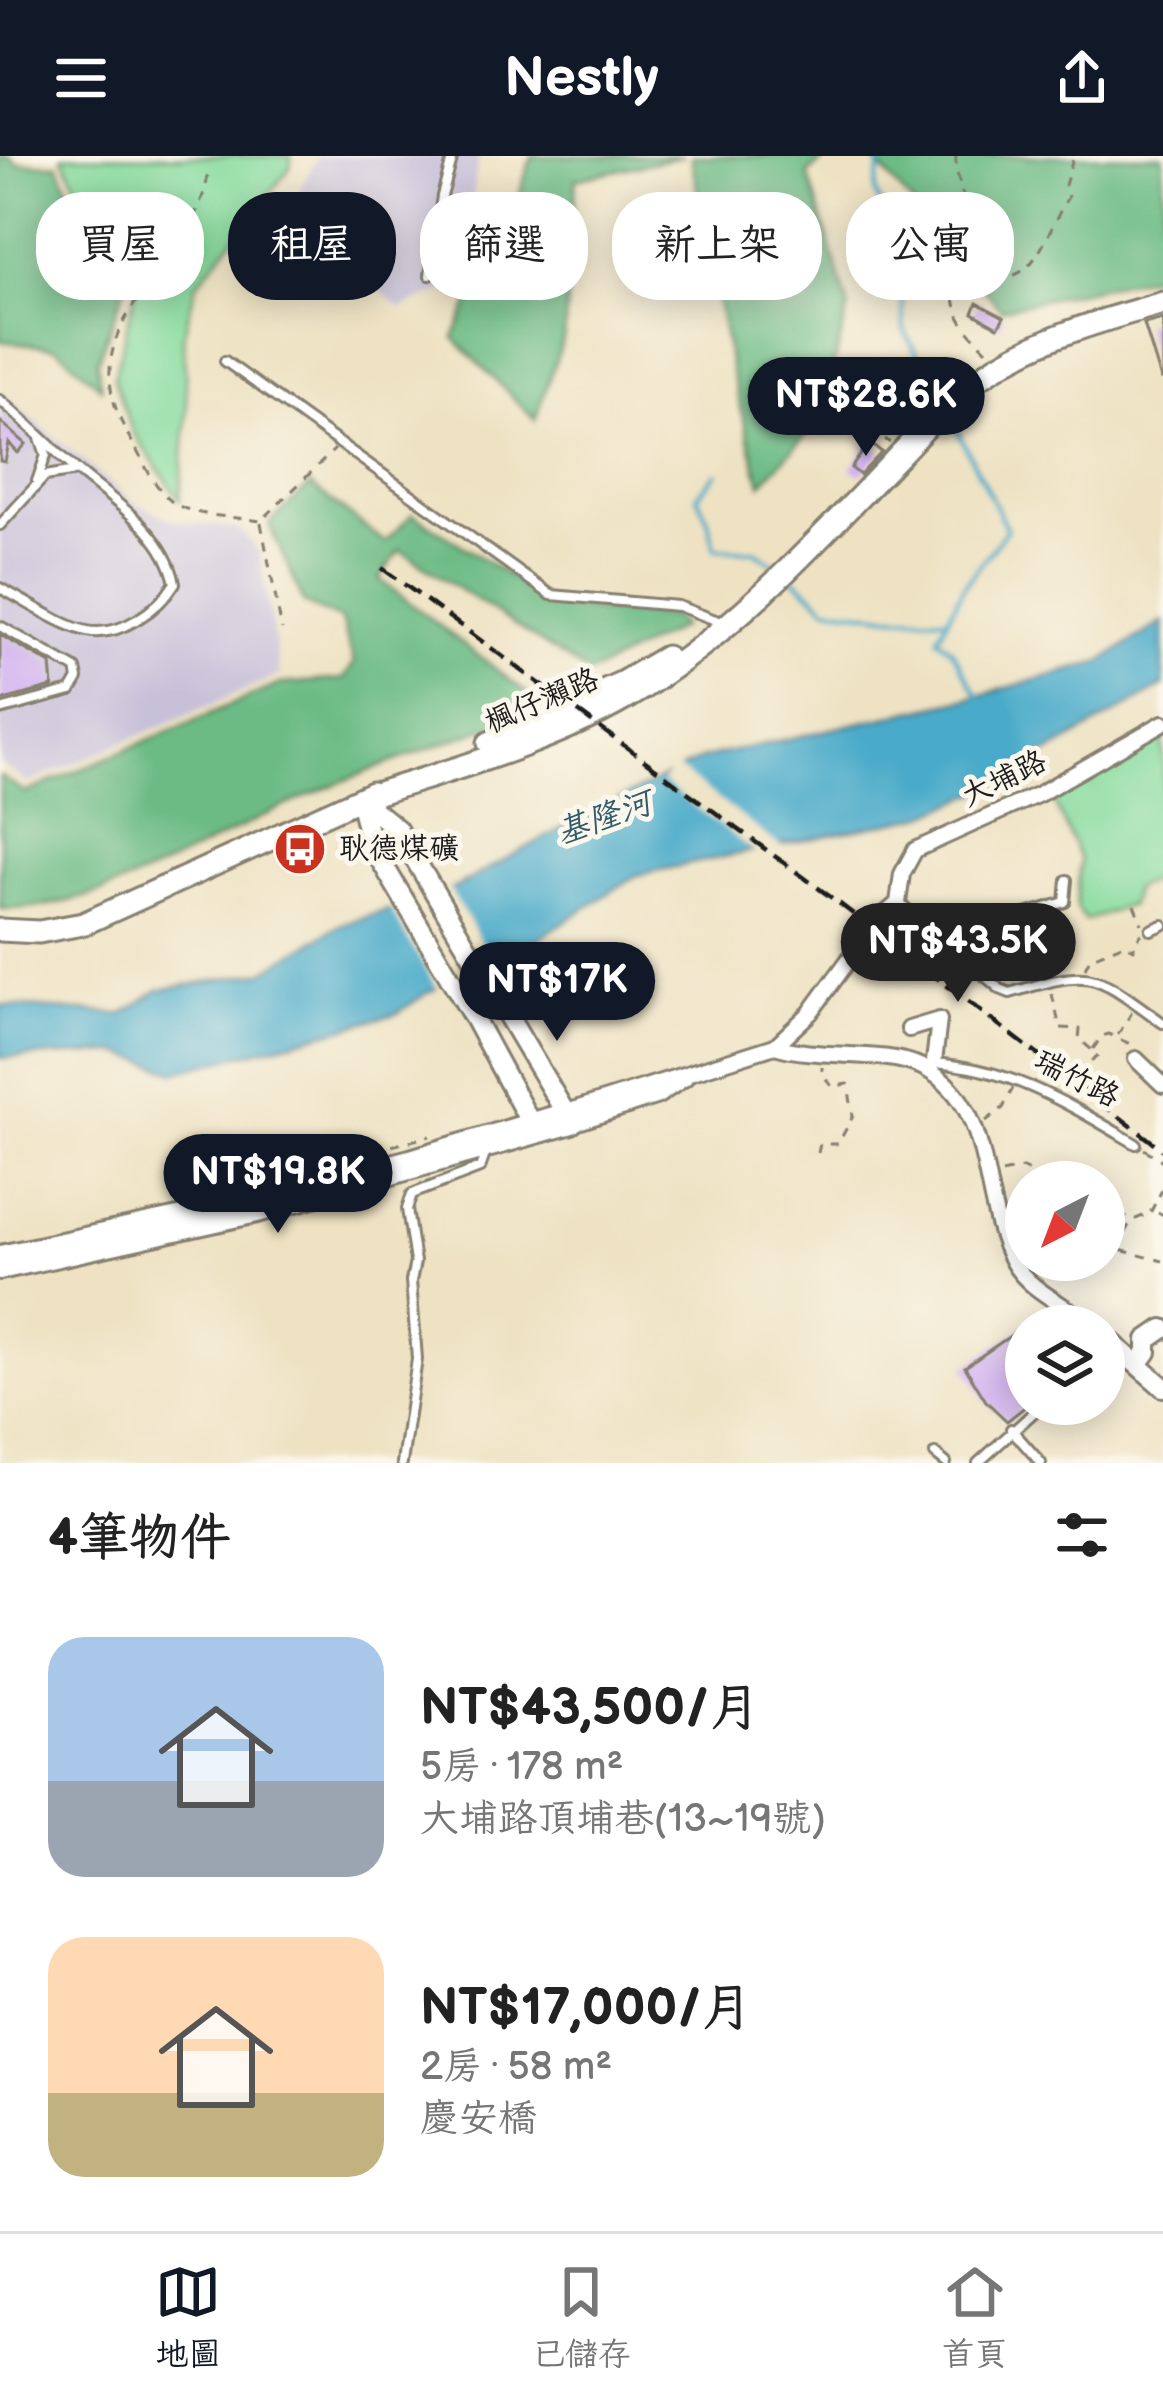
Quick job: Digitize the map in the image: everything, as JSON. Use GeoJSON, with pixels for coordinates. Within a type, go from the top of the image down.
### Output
{"type":"FeatureCollection","features":[{"type":"Feature","properties":{"kind":"main road","name":"楓仔瀨路"},"geometry":{"type":"LineString","coordinates":[[0,930],[39,932],[83,924],[563,711],[728,624],[961,391],[999,362],[1084,326],[1163,303]]}},
{"type":"Feature","properties":{"kind":"street","name":"大埔路"},"geometry":{"type":"LineString","coordinates":[[884,915],[898,902],[902,874],[915,850],[1039,794],[1163,722]]}},
{"type":"Feature","properties":{"kind":"street"},"geometry":{"type":"LineString","coordinates":[[360,799],[397,829],[569,1118]]}},
{"type":"Feature","properties":{"kind":"street"},"geometry":{"type":"LineString","coordinates":[[360,799],[371,844],[534,1129]]}},
{"type":"Feature","properties":{"kind":"street"},"geometry":{"type":"LineString","coordinates":[[0,1255],[225,1207],[534,1129],[705,1066],[758,1054],[775,1046],[811,1013],[865,939]]}},
{"type":"Feature","properties":{"kind":"street"},"geometry":{"type":"LineString","coordinates":[[909,1029],[939,1020],[926,1064],[975,1125],[999,1228],[1016,1269],[1064,1305]]}},
{"type":"Feature","properties":{"kind":"street","name":"瑞竹路"},"geometry":{"type":"LineString","coordinates":[[775,1046],[802,1054],[926,1064]]}},
{"type":"Feature","properties":{"kind":"street"},"geometry":{"type":"LineString","coordinates":[[1136,1059],[1163,1085]]}},
{"type":"Feature","properties":{"kind":"street"},"geometry":{"type":"LineString","coordinates":[[0,1270],[256,1214],[486,1151],[534,1129]]}},
{"type":"Feature","properties":{"kind":"street"},"geometry":{"type":"LineString","coordinates":[[1125,1341],[1155,1334]]}},
{"type":"Feature","properties":{"kind":"street"},"geometry":{"type":"LineString","coordinates":[[1138,1363],[1155,1334]]}},
{"type":"Feature","properties":{"kind":"street"},"geometry":{"type":"LineString","coordinates":[[1125,1355],[1163,1387]]}},
{"type":"Feature","properties":{"kind":"lane"},"geometry":{"type":"LineString","coordinates":[[443,192],[453,156]]}},
{"type":"Feature","properties":{"kind":"lane"},"geometry":{"type":"LineString","coordinates":[[225,361],[551,595],[677,606],[728,624]]}},
{"type":"Feature","properties":{"kind":"lane"},"geometry":{"type":"LineString","coordinates":[[0,400],[79,472],[113,496],[170,559],[175,583],[164,600],[117,628],[88,631],[0,589]]}},
{"type":"Feature","properties":{"kind":"lane"},"geometry":{"type":"LineString","coordinates":[[28,423],[42,440],[46,455],[37,482]]}},
{"type":"Feature","properties":{"kind":"lane"},"geometry":{"type":"LineString","coordinates":[[0,525],[45,476],[79,472]]}},
{"type":"Feature","properties":{"kind":"lane"},"geometry":{"type":"LineString","coordinates":[[0,626],[76,669],[78,680],[70,691],[0,710]]}},
{"type":"Feature","properties":{"kind":"lane"},"geometry":{"type":"LineString","coordinates":[[952,947],[966,932],[1065,902],[1067,880]]}},
{"type":"Feature","properties":{"kind":"lane"},"geometry":{"type":"LineString","coordinates":[[898,902],[986,980],[1010,993],[1081,975],[1102,981],[1163,1023]]}},
{"type":"Feature","properties":{"kind":"lane"},"geometry":{"type":"LineString","coordinates":[[1148,931],[1163,925]]}},
{"type":"Feature","properties":{"kind":"lane","name":"瑞竹路"},"geometry":{"type":"LineString","coordinates":[[926,1064],[1039,1087],[1136,1144]]}},
{"type":"Feature","properties":{"kind":"lane"},"geometry":{"type":"LineString","coordinates":[[402,1463],[417,1359],[411,1281],[415,1262],[406,1209],[412,1194],[480,1168],[486,1151]]}},
{"type":"Feature","properties":{"kind":"lane"},"geometry":{"type":"LineString","coordinates":[[977,1463],[1016,1425]]}},
{"type":"Feature","properties":{"kind":"lane"},"geometry":{"type":"LineString","coordinates":[[1011,1429],[1041,1463]]}},
{"type":"Feature","properties":{"kind":"lane"},"geometry":{"type":"LineString","coordinates":[[935,1454],[946,1463]]}},
{"type":"Feature","properties":{"kind":"path"},"geometry":{"type":"LineString","coordinates":[[956,156],[963,192]]}},
{"type":"Feature","properties":{"kind":"path"},"geometry":{"type":"LineString","coordinates":[[1014,277],[1030,268],[1068,197],[1065,185],[1074,156]]}},
{"type":"Feature","properties":{"kind":"path"},"geometry":{"type":"LineString","coordinates":[[208,176],[203,200],[150,286],[124,315],[113,340],[109,379],[123,426],[170,500],[194,512],[261,521]]}},
{"type":"Feature","properties":{"kind":"path"},"geometry":{"type":"LineString","coordinates":[[956,300],[956,315],[965,331],[999,362]]}},
{"type":"Feature","properties":{"kind":"path"},"geometry":{"type":"LineString","coordinates":[[871,428],[901,452]]}},
{"type":"Feature","properties":{"kind":"path"},"geometry":{"type":"LineString","coordinates":[[261,521],[340,444]]}},
{"type":"Feature","properties":{"kind":"path"},"geometry":{"type":"LineString","coordinates":[[261,521],[282,630]]}},
{"type":"Feature","properties":{"kind":"path"},"geometry":{"type":"LineString","coordinates":[[1081,975],[1090,958],[1124,944],[1134,949],[1134,941],[1148,931],[1134,905]]}},
{"type":"Feature","properties":{"kind":"path"},"geometry":{"type":"LineString","coordinates":[[1045,907],[1050,928],[1034,933],[1060,1028],[1080,1029],[1079,1039],[1098,1054],[1090,1063]]}},
{"type":"Feature","properties":{"kind":"path"},"geometry":{"type":"LineString","coordinates":[[1116,1038],[1137,1004]]}},
{"type":"Feature","properties":{"kind":"path"},"geometry":{"type":"LineString","coordinates":[[1092,1051],[1102,1036],[1128,1040],[1142,1052],[1136,1059]]}},
{"type":"Feature","properties":{"kind":"path"},"geometry":{"type":"LineString","coordinates":[[818,1153],[820,1144],[838,1144],[854,1116],[848,1084],[832,1086],[822,1074],[822,1065],[830,1056]]}},
{"type":"Feature","properties":{"kind":"path"},"geometry":{"type":"LineString","coordinates":[[975,1125],[1003,1108],[1015,1080]]}},
{"type":"Feature","properties":{"kind":"path"},"geometry":{"type":"LineString","coordinates":[[213,1193],[435,1134]]}},
{"type":"Feature","properties":{"kind":"path"},"geometry":{"type":"LineString","coordinates":[[1136,1144],[1163,1161]]}},
{"type":"Feature","properties":{"kind":"path"},"geometry":{"type":"LineString","coordinates":[[1150,1213],[1163,1188]]}},
{"type":"Feature","properties":{"kind":"path"},"geometry":{"type":"LineString","coordinates":[[1125,1232],[1131,1221],[1150,1213],[1163,1214]]}},
{"type":"Feature","properties":{"kind":"path"},"geometry":{"type":"LineString","coordinates":[[1125,1217],[1131,1221]]}},
{"type":"Feature","properties":{"kind":"path"},"geometry":{"type":"LineString","coordinates":[[999,1228],[1005,1222]]}},
{"type":"Feature","properties":{"kind":"path"},"geometry":{"type":"LineString","coordinates":[[1125,1253],[1163,1261]]}},
{"type":"Feature","properties":{"kind":"shaded area"},"geometry":{"type":"Polygon","coordinates":[[[318,156],[479,156],[473,192],[420,192],[421,300],[401,308],[391,300],[396,300],[396,192],[299,192],[318,156]]]}},
{"type":"Feature","properties":{"kind":"shaded area"},"geometry":{"type":"Polygon","coordinates":[[[0,392],[132,501],[173,520],[240,529],[259,552],[280,675],[28,783],[0,764],[0,392]]]}},
{"type":"Feature","properties":{"kind":"green space"},"geometry":{"type":"Polygon","coordinates":[[[0,156],[17,163],[58,164],[70,192],[36,192],[36,300],[121,300],[97,362],[101,387],[57,348],[0,341],[0,156]]]}},
{"type":"Feature","properties":{"kind":"green space"},"geometry":{"type":"Polygon","coordinates":[[[62,156],[291,156],[290,168],[271,192],[228,192],[228,245],[204,275],[204,192],[81,192],[62,156]]]}},
{"type":"Feature","properties":{"kind":"green space"},"geometry":{"type":"Polygon","coordinates":[[[532,156],[684,156],[576,179],[575,192],[520,192],[532,156]]]}},
{"type":"Feature","properties":{"kind":"green space"},"geometry":{"type":"Polygon","coordinates":[[[691,156],[828,156],[808,174],[814,192],[698,192],[691,156]]]}},
{"type":"Feature","properties":{"kind":"green space"},"geometry":{"type":"Polygon","coordinates":[[[871,156],[1163,156],[1163,273],[1001,309],[993,300],[1014,300],[1014,192],[902,192],[871,156]]]}},
{"type":"Feature","properties":{"kind":"green space"},"geometry":{"type":"Polygon","coordinates":[[[822,219],[849,307],[819,421],[761,484],[718,300],[822,300],[822,219]]]}},
{"type":"Feature","properties":{"kind":"green space"},"geometry":{"type":"Polygon","coordinates":[[[134,300],[192,300],[183,337],[187,405],[180,500],[132,431],[114,378],[134,300]]]}},
{"type":"Feature","properties":{"kind":"green space"},"geometry":{"type":"Polygon","coordinates":[[[471,300],[567,300],[564,337],[535,420],[454,338],[471,300]]]}},
{"type":"Feature","properties":{"kind":"green space"},"geometry":{"type":"Polygon","coordinates":[[[310,485],[385,542],[413,514],[546,600],[578,608],[673,616],[681,627],[589,674],[400,550],[379,579],[537,701],[516,717],[312,794],[112,888],[39,907],[0,909],[0,776],[25,793],[280,684],[344,679],[354,663],[341,620],[304,603],[269,524],[310,485]]]}},
{"type":"Feature","properties":{"kind":"green space"},"geometry":{"type":"Polygon","coordinates":[[[1163,733],[1163,875],[1134,889],[1130,905],[1085,921],[1076,906],[1080,859],[1052,797],[1163,733]]]}},
{"type":"Feature","properties":{"kind":"water","name":"基隆河"},"geometry":{"type":"Polygon","coordinates":[[[1163,622],[1163,686],[990,787],[926,815],[637,875],[529,945],[427,993],[396,1014],[176,1072],[118,1053],[0,1058],[0,1005],[123,1014],[158,990],[263,972],[340,925],[447,892],[703,758],[978,696],[1100,662],[1163,622]]]}},
{"type":"Feature","properties":{"kind":"pier"},"geometry":{"type":"Polygon","coordinates":[[[674,766],[785,850],[760,856],[662,782],[674,766]]]}},
{"type":"Feature","properties":{"kind":"pier"},"geometry":{"type":"Polygon","coordinates":[[[447,885],[496,967],[440,993],[387,904],[447,885]]]}},
{"type":"Feature","properties":{"kind":"building"},"geometry":{"type":"Polygon","coordinates":[[[977,303],[1004,317],[998,327],[973,313],[977,303]]]}},
{"type":"Feature","properties":{"kind":"building"},"geometry":{"type":"Polygon","coordinates":[[[1163,319],[1163,379],[1161,379],[1144,324],[1163,319]]]}},
{"type":"Feature","properties":{"kind":"building"},"geometry":{"type":"Polygon","coordinates":[[[0,421],[26,444],[18,453],[9,443],[5,462],[0,461],[0,421]]]}},
{"type":"Feature","properties":{"kind":"building"},"geometry":{"type":"Polygon","coordinates":[[[869,443],[882,452],[860,475],[851,468],[869,443]]]}},
{"type":"Feature","properties":{"kind":"building"},"geometry":{"type":"Polygon","coordinates":[[[0,635],[51,664],[53,687],[0,701],[0,635]]]}},
{"type":"Feature","properties":{"kind":"building"},"geometry":{"type":"Polygon","coordinates":[[[1005,1340],[1005,1419],[986,1401],[965,1367],[1005,1340]]]}},
{"type":"Feature","properties":{"kind":"waterway"},"geometry":{"type":"LineString","coordinates":[[882,156],[875,192],[899,245],[904,330],[941,399]]}},
{"type":"Feature","properties":{"kind":"waterway"},"geometry":{"type":"LineString","coordinates":[[949,414],[1007,529],[963,587],[938,638],[952,650],[979,697]]}},
{"type":"Feature","properties":{"kind":"waterway"},"geometry":{"type":"LineString","coordinates":[[717,473],[697,496],[715,549],[755,551],[777,566]]}},
{"type":"Feature","properties":{"kind":"waterway"},"geometry":{"type":"LineString","coordinates":[[790,575],[827,607],[946,618]]}},
{"type":"Feature","properties":{"kind":"tunnel"},"geometry":{"type":"LineString","coordinates":[[864,939],[884,915]]}},
{"type":"Feature","properties":{"kind":"railway"},"geometry":{"type":"LineString","coordinates":[[382,568],[836,901],[1163,1150]]}},
{"type":"Feature","properties":{"kind":"place","name":"耿德煤礦"},"geometry":{"type":"Point","coordinates":[300,849]}}]}
